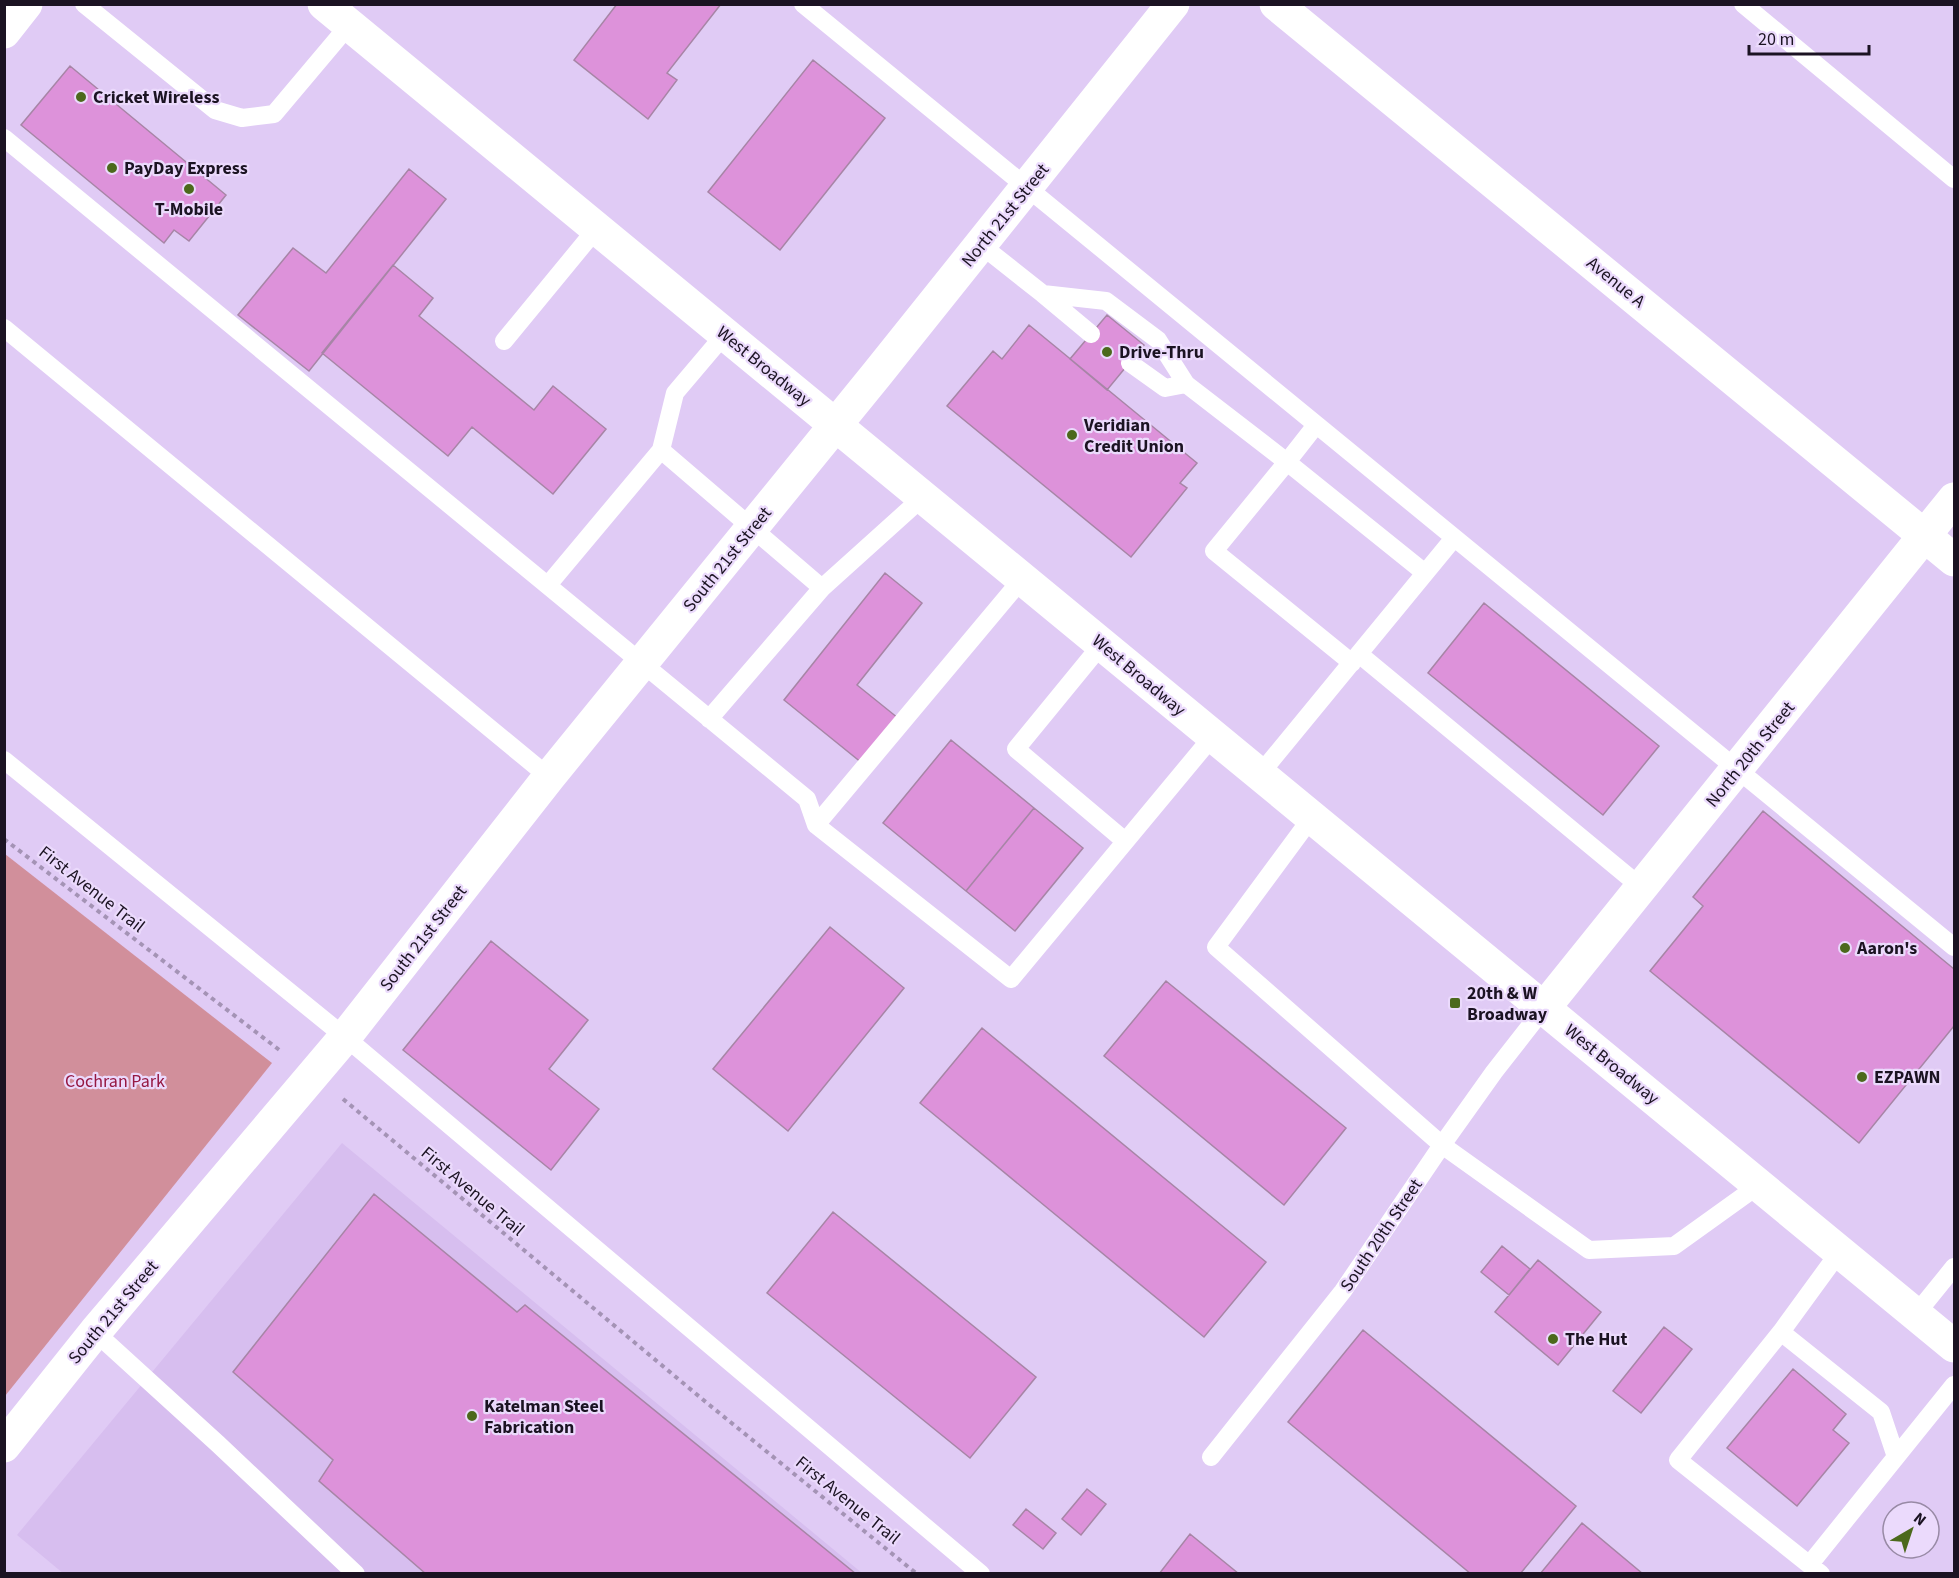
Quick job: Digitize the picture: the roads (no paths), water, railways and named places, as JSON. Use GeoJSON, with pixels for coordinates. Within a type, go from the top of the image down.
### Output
{"type":"FeatureCollection","features":[{"type":"Feature","properties":{"kind":"street"},"geometry":{"type":"LineString","coordinates":[[4,32],[26,4]]}},
{"type":"Feature","properties":{"kind":"street","name":"West Broadway"},"geometry":{"type":"LineString","coordinates":[[324,4],[1954,1346]]}},
{"type":"Feature","properties":{"kind":"street","name":"North 21st Street"},"geometry":{"type":"LineString","coordinates":[[835,425],[1173,4]]}},
{"type":"Feature","properties":{"kind":"street","name":"Avenue A"},"geometry":{"type":"LineString","coordinates":[[1276,4],[1954,560]]}},
{"type":"Feature","properties":{"kind":"street","name":"South 21st Street"},"geometry":{"type":"LineString","coordinates":[[4,1446],[95,1332],[345,1037],[549,777],[835,425]]}},
{"type":"Feature","properties":{"kind":"street","name":"North 20th Street"},"geometry":{"type":"LineString","coordinates":[[1544,1008],[1954,499]]}},
{"type":"Feature","properties":{"kind":"lane"},"geometry":{"type":"LineString","coordinates":[[84,4],[215,110],[242,118],[274,114],[349,25]]}},
{"type":"Feature","properties":{"kind":"lane"},"geometry":{"type":"LineString","coordinates":[[803,4],[1026,189],[1954,946]]}},
{"type":"Feature","properties":{"kind":"lane"},"geometry":{"type":"LineString","coordinates":[[1743,4],[1954,179]]}},
{"type":"Feature","properties":{"kind":"lane"},"geometry":{"type":"LineString","coordinates":[[4,138],[807,799],[816,825],[1011,979],[1213,736]]}},
{"type":"Feature","properties":{"kind":"lane"},"geometry":{"type":"LineString","coordinates":[[504,340],[597,228]]}},
{"type":"Feature","properties":{"kind":"lane"},"geometry":{"type":"LineString","coordinates":[[981,245],[1091,334]]}},
{"type":"Feature","properties":{"kind":"lane"},"geometry":{"type":"LineString","coordinates":[[1043,294],[1106,301],[1158,340],[1186,384],[1425,573]]}},
{"type":"Feature","properties":{"kind":"lane"},"geometry":{"type":"LineString","coordinates":[[4,328],[549,777]]}},
{"type":"Feature","properties":{"kind":"lane"},"geometry":{"type":"LineString","coordinates":[[548,585],[661,450],[675,393],[725,334]]}},
{"type":"Feature","properties":{"kind":"lane"},"geometry":{"type":"LineString","coordinates":[[1130,363],[1165,388],[1186,384]]}},
{"type":"Feature","properties":{"kind":"lane"},"geometry":{"type":"LineString","coordinates":[[1316,425],[1214,551],[1355,658],[1642,888]]}},
{"type":"Feature","properties":{"kind":"lane"},"geometry":{"type":"LineString","coordinates":[[661,450],[822,588]]}},
{"type":"Feature","properties":{"kind":"lane"},"geometry":{"type":"LineString","coordinates":[[709,719],[822,588],[923,497]]}},
{"type":"Feature","properties":{"kind":"lane"},"geometry":{"type":"LineString","coordinates":[[1260,774],[1454,538]]}},
{"type":"Feature","properties":{"kind":"lane"},"geometry":{"type":"LineString","coordinates":[[816,825],[1022,579]]}},
{"type":"Feature","properties":{"kind":"lane"},"geometry":{"type":"LineString","coordinates":[[1102,644],[1016,749],[1125,842]]}},
{"type":"Feature","properties":{"kind":"lane"},"geometry":{"type":"LineString","coordinates":[[4,760],[345,1037],[981,1574]]}},
{"type":"Feature","properties":{"kind":"lane"},"geometry":{"type":"LineString","coordinates":[[1312,817],[1216,947],[1442,1145],[1589,1250],[1674,1246],[1759,1185]]}},
{"type":"Feature","properties":{"kind":"lane","name":"South 20th Street"},"geometry":{"type":"LineString","coordinates":[[1211,1457],[1343,1291],[1442,1145],[1494,1072],[1544,1008]]}},
{"type":"Feature","properties":{"kind":"lane"},"geometry":{"type":"LineString","coordinates":[[1840,1251],[1781,1332],[1678,1460],[1816,1569],[1896,1457],[1954,1385]]}},
{"type":"Feature","properties":{"kind":"lane"},"geometry":{"type":"LineString","coordinates":[[1916,1314],[1954,1267]]}},
{"type":"Feature","properties":{"kind":"lane"},"geometry":{"type":"LineString","coordinates":[[95,1332],[356,1574]]}},
{"type":"Feature","properties":{"kind":"lane"},"geometry":{"type":"LineString","coordinates":[[1781,1332],[1881,1412],[1896,1457]]}},
{"type":"Feature","properties":{"kind":"place","name":"Cricket Wireless"},"geometry":{"type":"Point","coordinates":[81,97]}},
{"type":"Feature","properties":{"kind":"place","name":"PayDay Express"},"geometry":{"type":"Point","coordinates":[112,168]}},
{"type":"Feature","properties":{"kind":"place","name":"T-Mobile"},"geometry":{"type":"Point","coordinates":[189,189]}},
{"type":"Feature","properties":{"kind":"place","name":"Drive-Thru"},"geometry":{"type":"Point","coordinates":[1107,352]}},
{"type":"Feature","properties":{"kind":"place","name":"Veridian Credit Union"},"geometry":{"type":"Point","coordinates":[1072,435]}},
{"type":"Feature","properties":{"kind":"place","name":"Aaron's"},"geometry":{"type":"Point","coordinates":[1845,948]}},
{"type":"Feature","properties":{"kind":"place","name":"20th & W Broadway"},"geometry":{"type":"Point","coordinates":[1455,1003]}},
{"type":"Feature","properties":{"kind":"place","name":"EZPAWN"},"geometry":{"type":"Point","coordinates":[1862,1077]}},
{"type":"Feature","properties":{"kind":"place","name":"The Hut"},"geometry":{"type":"Point","coordinates":[1553,1339]}},
{"type":"Feature","properties":{"kind":"place","name":"Katelman Steel Fabrication"},"geometry":{"type":"Point","coordinates":[472,1416]}},
{"type":"Feature","properties":{"kind":"park label","name":"Cochran Park"},"geometry":{"type":"Point","coordinates":[115,1081]}}]}
